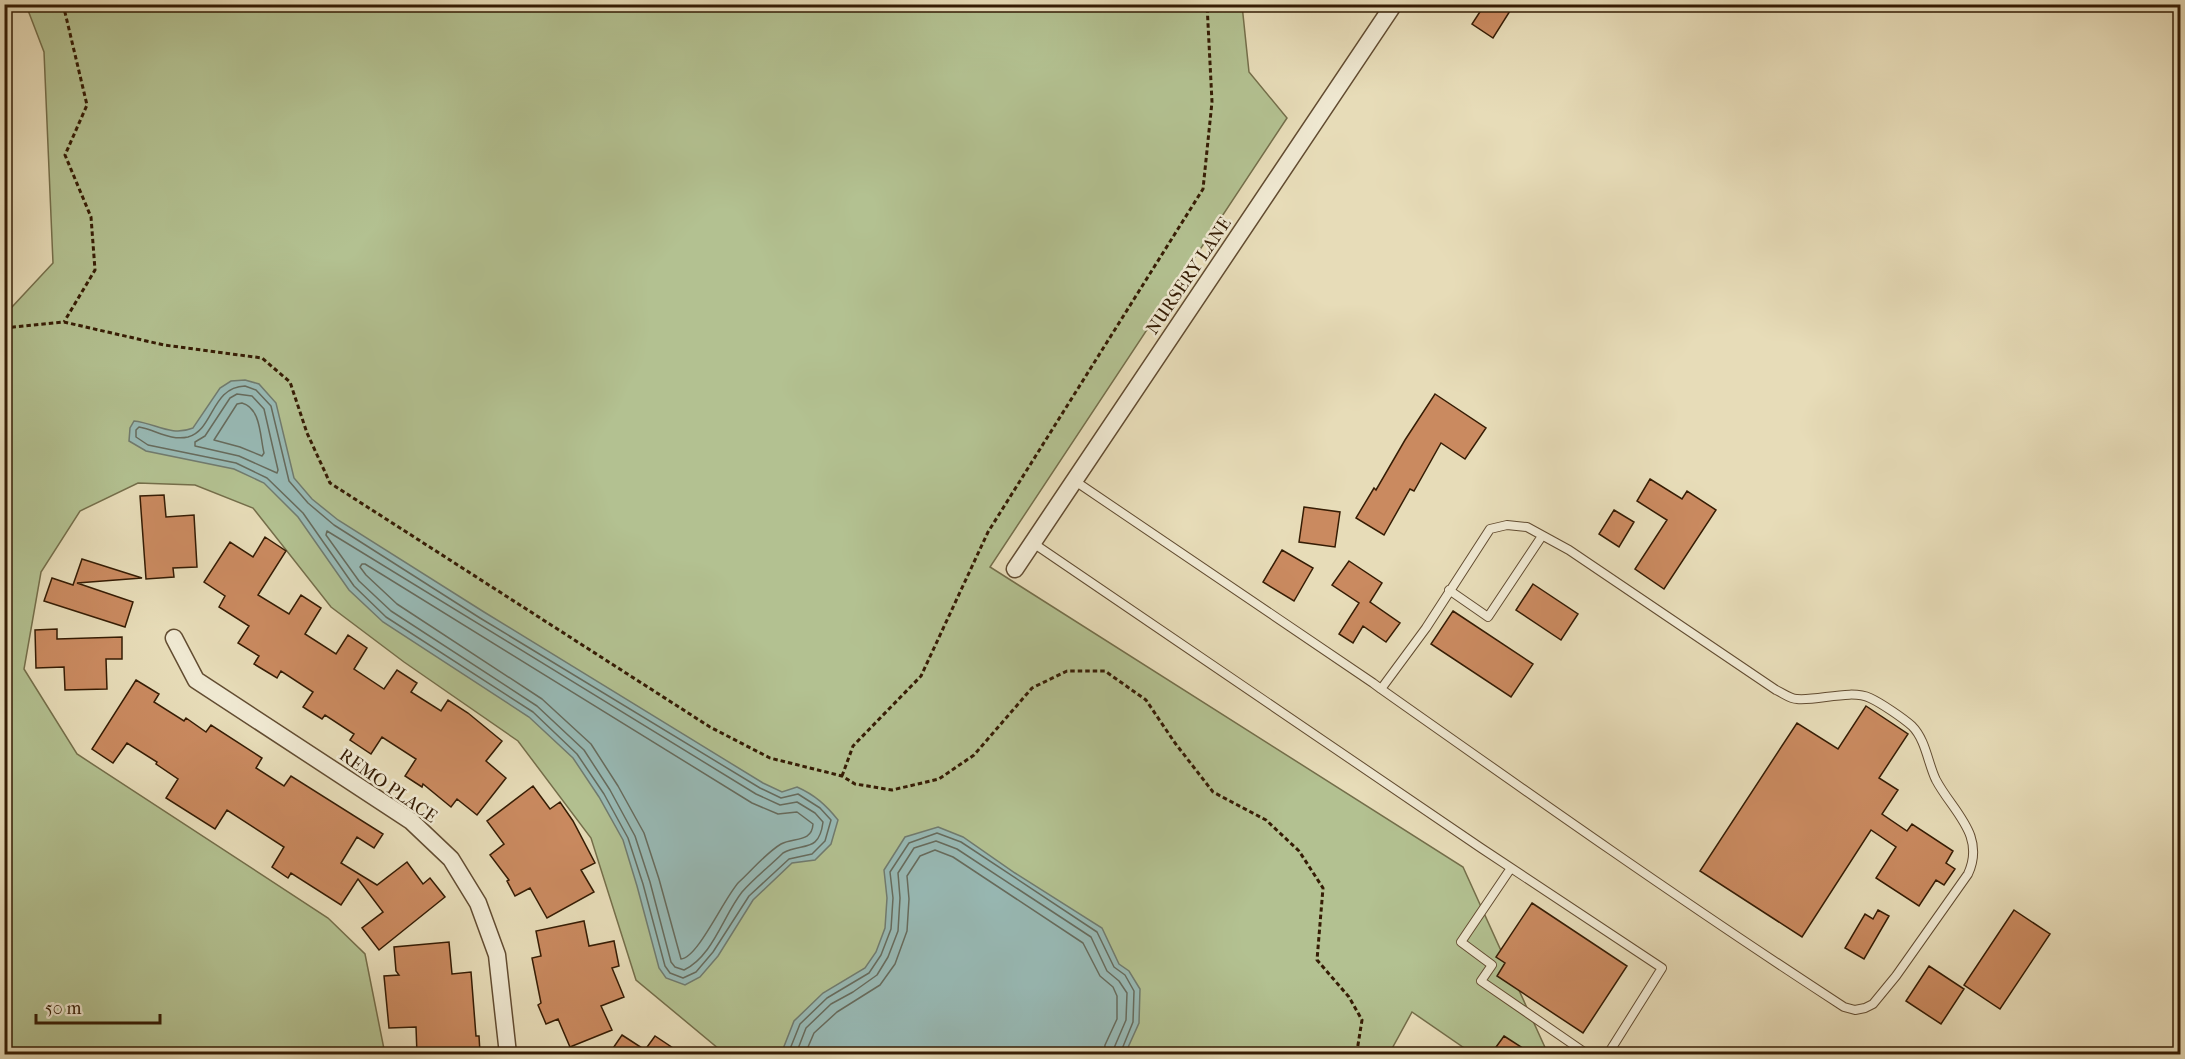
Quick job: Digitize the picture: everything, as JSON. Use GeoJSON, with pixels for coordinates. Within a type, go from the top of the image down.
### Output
{"type":"FeatureCollection","features":[{"type":"Feature","properties":{"kind":"street","name":"NURSERY LANE"},"geometry":{"type":"LineString","coordinates":[[1016,569],[1394,4]]}},
{"type":"Feature","properties":{"kind":"street","name":"REMO PLACE"},"geometry":{"type":"LineString","coordinates":[[174,638],[196,680],[411,821],[451,859],[478,903],[497,955],[508,1054]]}},
{"type":"Feature","properties":{"kind":"lane"},"geometry":{"type":"LineString","coordinates":[[1075,481],[1381,689],[1706,915],[1844,1007],[1855,1010],[1873,1004],[1896,976],[1973,864],[1974,846],[1964,821],[1936,780],[1913,727],[1869,697],[1856,695],[1796,699],[1776,690],[1569,550],[1527,527],[1507,525],[1490,529],[1426,628],[1381,689]]}},
{"type":"Feature","properties":{"kind":"lane"},"geometry":{"type":"LineString","coordinates":[[1449,591],[1488,617],[1542,536]]}},
{"type":"Feature","properties":{"kind":"lane"},"geometry":{"type":"LineString","coordinates":[[1033,543],[1510,868],[1662,968],[1608,1054]]}},
{"type":"Feature","properties":{"kind":"lane"},"geometry":{"type":"LineString","coordinates":[[1510,868],[1461,942],[1492,965],[1480,981],[1587,1054]]}},
{"type":"Feature","properties":{"kind":"path"},"geometry":{"type":"LineString","coordinates":[[63,4],[87,105],[65,155],[91,217],[95,270],[64,322]]}},
{"type":"Feature","properties":{"kind":"path"},"geometry":{"type":"LineString","coordinates":[[842,776],[853,746],[921,676],[988,532],[1203,189],[1212,102],[1207,4]]}},
{"type":"Feature","properties":{"kind":"path"},"geometry":{"type":"LineString","coordinates":[[4,328],[64,322],[164,345],[262,358],[290,382],[307,433],[330,483],[710,727],[770,758],[842,776],[855,784],[892,790],[939,779],[974,755],[1032,688],[1067,670],[1105,671],[1146,700],[1175,743],[1213,792],[1266,820],[1299,851],[1323,888],[1317,960],[1349,997],[1362,1020],[1358,1051],[1355,1054]]}},
{"type":"Feature","properties":{"kind":"green space"},"geometry":{"type":"Polygon","coordinates":[[[26,5],[1242,5],[1249,72],[1287,118],[990,567],[1463,867],[1548,1054],[1473,1054],[1412,1012],[1389,1054],[725,1054],[636,980],[591,838],[518,741],[404,662],[331,607],[253,508],[195,485],[138,483],[80,511],[41,572],[24,669],[77,754],[328,918],[365,954],[385,1054],[5,1054],[5,305],[11,308],[53,263],[44,52],[26,5]]]}},
{"type":"Feature","properties":{"kind":"water"},"geometry":{"type":"Polygon","coordinates":[[[245,380],[259,384],[276,403],[294,478],[312,499],[338,520],[763,783],[782,792],[797,787],[809,793],[838,820],[831,844],[815,860],[792,863],[753,900],[718,956],[700,977],[685,985],[666,978],[659,968],[623,840],[599,797],[573,758],[529,717],[383,622],[349,590],[298,517],[264,483],[234,469],[146,451],[129,441],[130,428],[134,421],[177,431],[193,428],[220,388],[231,381],[245,380]]]}},
{"type":"Feature","properties":{"kind":"water"},"geometry":{"type":"Polygon","coordinates":[[[938,827],[963,837],[1102,928],[1119,964],[1129,971],[1140,989],[1139,1023],[1125,1054],[781,1054],[794,1021],[823,993],[865,968],[876,952],[885,928],[887,898],[884,870],[905,837],[938,827]]]}},
{"type":"Feature","properties":{"kind":"building"},"geometry":{"type":"Polygon","coordinates":[[[1485,4],[1500,4],[1510,11],[1493,38],[1472,24],[1485,4]]]}},
{"type":"Feature","properties":{"kind":"building"},"geometry":{"type":"Polygon","coordinates":[[[1435,394],[1486,428],[1465,459],[1441,443],[1414,491],[1410,489],[1384,535],[1356,518],[1374,488],[1376,490],[1435,394]]]}},
{"type":"Feature","properties":{"kind":"building"},"geometry":{"type":"Polygon","coordinates":[[[1650,479],[1682,499],[1687,491],[1716,510],[1664,589],[1635,569],[1667,520],[1637,501],[1650,479]]]}},
{"type":"Feature","properties":{"kind":"building"},"geometry":{"type":"Polygon","coordinates":[[[164,495],[166,517],[194,515],[197,567],[173,568],[174,577],[146,579],[140,496],[164,495]]]}},
{"type":"Feature","properties":{"kind":"building"},"geometry":{"type":"Polygon","coordinates":[[[1304,507],[1340,512],[1335,547],[1299,542],[1304,507]]]}},
{"type":"Feature","properties":{"kind":"building"},"geometry":{"type":"Polygon","coordinates":[[[1614,510],[1634,522],[1619,547],[1599,534],[1614,510]]]}},
{"type":"Feature","properties":{"kind":"building"},"geometry":{"type":"Polygon","coordinates":[[[265,537],[286,551],[258,595],[289,614],[301,595],[321,608],[305,634],[336,654],[348,635],[367,648],[354,669],[384,689],[397,670],[417,683],[411,692],[441,711],[448,700],[502,741],[486,761],[506,778],[477,815],[457,799],[451,807],[423,784],[422,787],[405,776],[416,759],[382,737],[371,754],[350,740],[354,734],[325,715],[322,719],[303,707],[313,692],[281,671],[277,678],[254,664],[259,656],[238,643],[249,626],[219,607],[225,596],[204,582],[230,542],[253,557],[265,537]]]}},
{"type":"Feature","properties":{"kind":"building"},"geometry":{"type":"Polygon","coordinates":[[[1282,550],[1313,568],[1294,601],[1263,582],[1282,550]]]}},
{"type":"Feature","properties":{"kind":"building"},"geometry":{"type":"Polygon","coordinates":[[[82,559],[142,578],[77,583],[133,602],[125,627],[44,601],[52,578],[73,585],[82,559]]]}},
{"type":"Feature","properties":{"kind":"building"},"geometry":{"type":"Polygon","coordinates":[[[1349,561],[1382,583],[1370,602],[1400,623],[1386,642],[1363,626],[1353,643],[1339,634],[1359,603],[1332,585],[1349,561]]]}},
{"type":"Feature","properties":{"kind":"building"},"geometry":{"type":"Polygon","coordinates":[[[1533,584],[1578,614],[1561,640],[1516,610],[1533,584]]]}},
{"type":"Feature","properties":{"kind":"building"},"geometry":{"type":"Polygon","coordinates":[[[1453,611],[1533,664],[1511,697],[1431,644],[1453,611]]]}},
{"type":"Feature","properties":{"kind":"building"},"geometry":{"type":"Polygon","coordinates":[[[57,629],[57,639],[122,637],[122,659],[106,659],[107,689],[65,690],[64,667],[36,668],[35,630],[57,629]]]}},
{"type":"Feature","properties":{"kind":"building"},"geometry":{"type":"Polygon","coordinates":[[[136,680],[159,694],[154,702],[184,721],[186,718],[206,732],[211,725],[262,758],[256,768],[284,786],[291,776],[383,834],[374,848],[357,837],[341,863],[377,885],[407,862],[423,884],[430,878],[445,897],[379,950],[362,928],[383,912],[358,879],[341,905],[291,873],[288,878],[272,867],[284,847],[227,810],[215,829],[166,798],[178,779],[127,743],[113,763],[92,749],[136,680]]]}},
{"type":"Feature","properties":{"kind":"building"},"geometry":{"type":"Polygon","coordinates":[[[1866,706],[1908,734],[1879,778],[1898,790],[1882,814],[1907,831],[1912,824],[1953,851],[1946,863],[1955,869],[1944,885],[1936,880],[1919,906],[1876,878],[1896,847],[1871,830],[1802,937],[1700,871],[1797,723],[1838,749],[1866,706]]]}},
{"type":"Feature","properties":{"kind":"building"},"geometry":{"type":"Polygon","coordinates":[[[533,786],[550,809],[560,802],[573,821],[595,863],[581,870],[594,892],[547,918],[530,888],[515,896],[507,881],[509,880],[490,855],[504,844],[487,821],[533,786]]]}},
{"type":"Feature","properties":{"kind":"building"},"geometry":{"type":"Polygon","coordinates":[[[1532,903],[1627,966],[1583,1033],[1497,976],[1505,963],[1496,957],[1532,903]]]}},
{"type":"Feature","properties":{"kind":"building"},"geometry":{"type":"Polygon","coordinates":[[[1878,910],[1889,916],[1864,959],[1845,948],[1865,914],[1873,919],[1878,910]]]}},
{"type":"Feature","properties":{"kind":"building"},"geometry":{"type":"Polygon","coordinates":[[[2014,910],[2050,934],[2000,1009],[1964,985],[2014,910]]]}},
{"type":"Feature","properties":{"kind":"building"},"geometry":{"type":"Polygon","coordinates":[[[584,921],[589,946],[614,941],[619,966],[612,968],[624,997],[601,1006],[612,1030],[570,1047],[558,1019],[546,1024],[538,1005],[541,1003],[532,958],[541,956],[536,931],[584,921]]]}},
{"type":"Feature","properties":{"kind":"building"},"geometry":{"type":"Polygon","coordinates":[[[449,942],[452,974],[471,972],[476,1036],[479,1036],[480,1053],[417,1054],[416,1027],[389,1028],[384,976],[399,975],[396,971],[394,947],[449,942]]]}},
{"type":"Feature","properties":{"kind":"building"},"geometry":{"type":"Polygon","coordinates":[[[1929,966],[1964,989],[1941,1024],[1906,1001],[1929,966]]]}},
{"type":"Feature","properties":{"kind":"building"},"geometry":{"type":"Polygon","coordinates":[[[622,1035],[645,1050],[655,1036],[682,1054],[609,1054],[622,1035]]]}},
{"type":"Feature","properties":{"kind":"building"},"geometry":{"type":"Polygon","coordinates":[[[1504,1036],[1532,1054],[1491,1054],[1504,1036]]]}}]}
